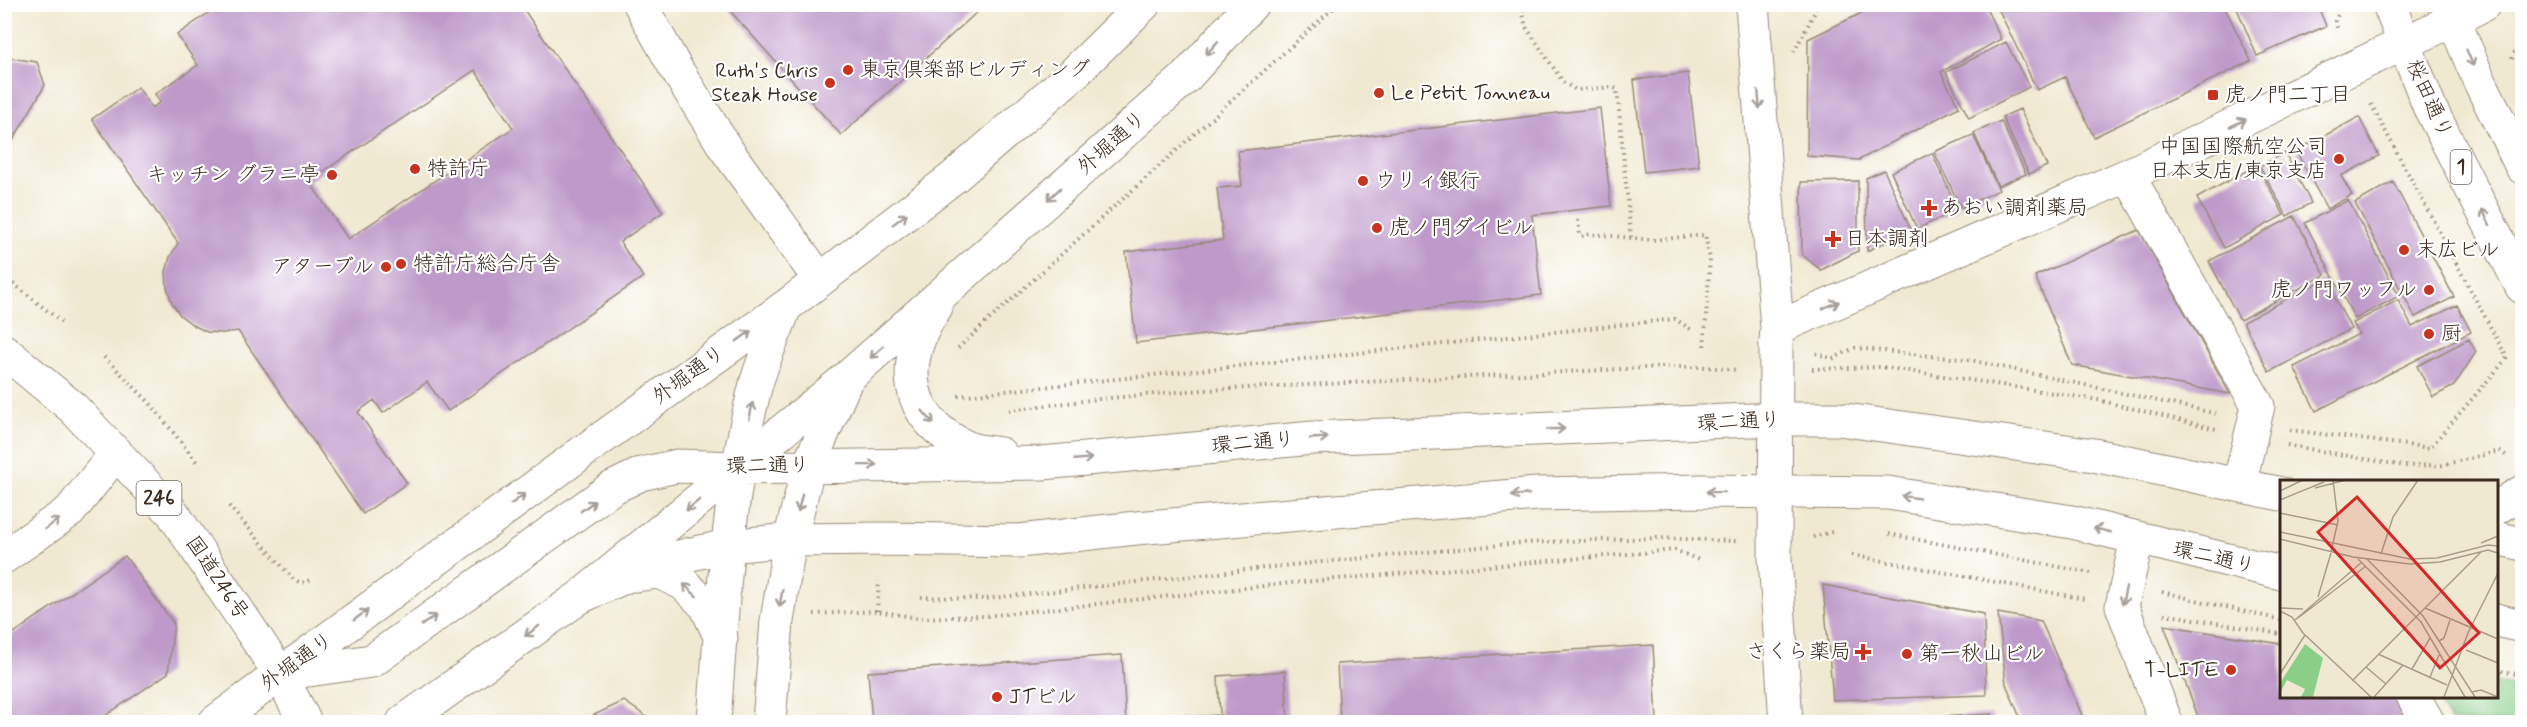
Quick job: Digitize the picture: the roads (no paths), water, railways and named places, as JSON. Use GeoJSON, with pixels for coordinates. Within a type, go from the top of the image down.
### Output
{"type":"FeatureCollection","features":[{"type":"Feature","properties":{"kind":"main road"},"geometry":{"type":"LineString","coordinates":[[640,4],[675,67],[726,148],[820,280]]}},
{"type":"Feature","properties":{"kind":"main road","name":"外堀通り"},"geometry":{"type":"LineString","coordinates":[[215,723],[784,307],[954,177],[1073,74],[1144,4]]}},
{"type":"Feature","properties":{"kind":"main road","name":"外堀通り"},"geometry":{"type":"LineString","coordinates":[[402,723],[580,597],[847,378],[1185,78],[1252,4]]}},
{"type":"Feature","properties":{"kind":"main road"},"geometry":{"type":"LineString","coordinates":[[1752,4],[1776,346],[1776,540],[1786,723]]}},
{"type":"Feature","properties":{"kind":"main road","name":"桜田通り"},"geometry":{"type":"LineString","coordinates":[[2389,4],[2429,106],[2523,287]]}},
{"type":"Feature","properties":{"kind":"main road"},"geometry":{"type":"LineString","coordinates":[[1776,346],[2405,44],[2450,12],[2484,4]]}},
{"type":"Feature","properties":{"kind":"main road"},"geometry":{"type":"LineString","coordinates":[[2450,12],[2479,80],[2523,166]]}},
{"type":"Feature","properties":{"kind":"main road"},"geometry":{"type":"LineString","coordinates":[[2128,175],[2258,406],[2239,485]]}},
{"type":"Feature","properties":{"kind":"main road"},"geometry":{"type":"LineString","coordinates":[[949,288],[921,329],[911,370],[918,405],[937,428],[969,448],[1042,463]]}},
{"type":"Feature","properties":{"kind":"main road"},"geometry":{"type":"LineString","coordinates":[[714,723],[727,546],[739,468],[755,387],[784,307]]}},
{"type":"Feature","properties":{"kind":"main road","name":"国道246号"},"geometry":{"type":"LineString","coordinates":[[4,351],[73,408],[172,512],[280,674],[305,723]]}},
{"type":"Feature","properties":{"kind":"main road"},"geometry":{"type":"LineString","coordinates":[[770,723],[777,621],[790,540],[809,465],[847,378]]}},
{"type":"Feature","properties":{"kind":"main road","name":"環二通り"},"geometry":{"type":"LineString","coordinates":[[280,674],[372,661],[612,488],[641,474],[677,466],[739,468],[809,465],[1042,463],[1313,438],[1776,419],[1839,419],[2083,453],[2280,494]]}},
{"type":"Feature","properties":{"kind":"main road"},"geometry":{"type":"LineString","coordinates":[[4,557],[70,511],[116,453]]}},
{"type":"Feature","properties":{"kind":"main road"},"geometry":{"type":"LineString","coordinates":[[2497,507],[2523,492]]}},
{"type":"Feature","properties":{"kind":"main road","name":"環二通り"},"geometry":{"type":"LineString","coordinates":[[580,597],[660,561],[727,546],[790,540],[1019,541],[1136,528],[1537,494],[1888,493],[2072,522],[2280,573]]}},
{"type":"Feature","properties":{"kind":"main road"},"geometry":{"type":"LineString","coordinates":[[2497,538],[2523,544]]}},
{"type":"Feature","properties":{"kind":"main road"},"geometry":{"type":"LineString","coordinates":[[2137,539],[2125,595],[2166,723]]}},
{"type":"Feature","properties":{"kind":"main road"},"geometry":{"type":"LineString","coordinates":[[628,576],[659,572],[684,584],[706,606],[721,639]]}},
{"type":"Feature","properties":{"kind":"main road"},"geometry":{"type":"LineString","coordinates":[[2497,620],[2523,626]]}},
{"type":"Feature","properties":{"kind":"main road"},"geometry":{"type":"LineString","coordinates":[[2415,697],[2428,723]]}},
{"type":"Feature","properties":{"kind":"place","name":"東京倶楽部ビルディング"},"geometry":{"type":"Point","coordinates":[848,70]}},
{"type":"Feature","properties":{"kind":"place","name":"Ruth's Chris Steak House"},"geometry":{"type":"Point","coordinates":[830,83]}},
{"type":"Feature","properties":{"kind":"place","name":"Le Petit Tonneau"},"geometry":{"type":"Point","coordinates":[1379,93]}},
{"type":"Feature","properties":{"kind":"place","name":"虎ノ門二丁目"},"geometry":{"type":"Point","coordinates":[2213,95]}},
{"type":"Feature","properties":{"kind":"place","name":"中国国際航空公司 日本支店/東京支店"},"geometry":{"type":"Point","coordinates":[2339,159]}},
{"type":"Feature","properties":{"kind":"place","name":"特許庁"},"geometry":{"type":"Point","coordinates":[415,169]}},
{"type":"Feature","properties":{"kind":"place","name":"キッチン グラニ亭"},"geometry":{"type":"Point","coordinates":[332,175]}},
{"type":"Feature","properties":{"kind":"place","name":"ウリィ銀行"},"geometry":{"type":"Point","coordinates":[1363,181]}},
{"type":"Feature","properties":{"kind":"place","name":"あおい調剤薬局"},"geometry":{"type":"Point","coordinates":[1929,208]}},
{"type":"Feature","properties":{"kind":"place","name":"虎ノ門ダイビル"},"geometry":{"type":"Point","coordinates":[1377,228]}},
{"type":"Feature","properties":{"kind":"place","name":"日本調剤"},"geometry":{"type":"Point","coordinates":[1833,239]}},
{"type":"Feature","properties":{"kind":"place","name":"末広ビル"},"geometry":{"type":"Point","coordinates":[2404,250]}},
{"type":"Feature","properties":{"kind":"place","name":"特許庁総合庁舎"},"geometry":{"type":"Point","coordinates":[401,264]}},
{"type":"Feature","properties":{"kind":"place","name":"アターブル"},"geometry":{"type":"Point","coordinates":[386,267]}},
{"type":"Feature","properties":{"kind":"place","name":"虎ノ門ワッフル"},"geometry":{"type":"Point","coordinates":[2429,290]}},
{"type":"Feature","properties":{"kind":"place","name":"厨"},"geometry":{"type":"Point","coordinates":[2429,334]}},
{"type":"Feature","properties":{"kind":"place","name":"さくら薬局"},"geometry":{"type":"Point","coordinates":[1863,652]}},
{"type":"Feature","properties":{"kind":"place","name":"第一秋山ビル"},"geometry":{"type":"Point","coordinates":[1907,654]}},
{"type":"Feature","properties":{"kind":"place","name":"T-LITE"},"geometry":{"type":"Point","coordinates":[2231,670]}},
{"type":"Feature","properties":{"kind":"place","name":"JTビル"},"geometry":{"type":"Point","coordinates":[997,697]}}]}
